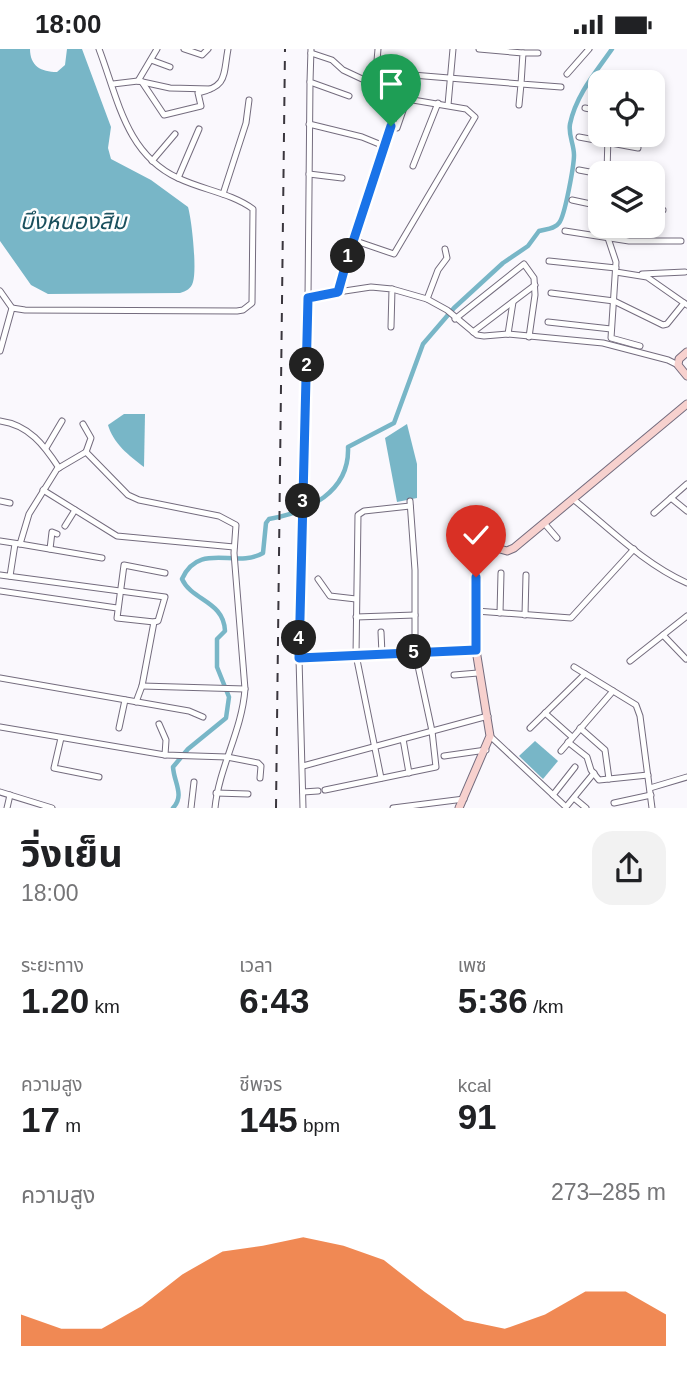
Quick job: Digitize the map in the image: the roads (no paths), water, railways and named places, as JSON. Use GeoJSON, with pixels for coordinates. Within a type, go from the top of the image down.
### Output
{"type":"FeatureCollection","features":[{"type":"Feature","properties":{"kind":"main road"},"geometry":{"type":"LineString","coordinates":[[687,352],[679,359],[678,365],[687,376]]}},
{"type":"Feature","properties":{"kind":"main road"},"geometry":{"type":"LineString","coordinates":[[459,808],[490,736],[476,650],[476,564],[480,545],[507,551],[687,404]]}},
{"type":"Feature","properties":{"kind":"street"},"geometry":{"type":"LineString","coordinates":[[0,291],[12,308],[25,310],[237,311],[252,303],[253,209],[223,194],[178,178],[152,161],[136,145],[99,49]]}},
{"type":"Feature","properties":{"kind":"street"},"geometry":{"type":"LineString","coordinates":[[140,82],[157,49]]}},
{"type":"Feature","properties":{"kind":"street"},"geometry":{"type":"LineString","coordinates":[[184,49],[202,55],[207,53],[208,49]]}},
{"type":"Feature","properties":{"kind":"street"},"geometry":{"type":"LineString","coordinates":[[140,82],[164,115],[201,106],[198,93],[214,89],[222,81],[228,49]]}},
{"type":"Feature","properties":{"kind":"street"},"geometry":{"type":"LineString","coordinates":[[375,85],[378,49]]}},
{"type":"Feature","properties":{"kind":"street"},"geometry":{"type":"LineString","coordinates":[[448,105],[453,49]]}},
{"type":"Feature","properties":{"kind":"street"},"geometry":{"type":"LineString","coordinates":[[479,49],[538,53]]}},
{"type":"Feature","properties":{"kind":"street"},"geometry":{"type":"LineString","coordinates":[[567,74],[589,49]]}},
{"type":"Feature","properties":{"kind":"street"},"geometry":{"type":"LineString","coordinates":[[303,808],[299,658],[311,51],[332,60],[343,70],[407,99],[466,109],[474,114],[474,120],[394,254],[353,240]]}},
{"type":"Feature","properties":{"kind":"street"},"geometry":{"type":"LineString","coordinates":[[519,106],[523,53]]}},
{"type":"Feature","properties":{"kind":"street"},"geometry":{"type":"LineString","coordinates":[[151,60],[170,67]]}},
{"type":"Feature","properties":{"kind":"street"},"geometry":{"type":"LineString","coordinates":[[376,72],[561,87]]}},
{"type":"Feature","properties":{"kind":"street"},"geometry":{"type":"LineString","coordinates":[[113,84],[140,82],[170,88],[214,89]]}},
{"type":"Feature","properties":{"kind":"street"},"geometry":{"type":"LineString","coordinates":[[310,82],[349,96]]}},
{"type":"Feature","properties":{"kind":"street"},"geometry":{"type":"LineString","coordinates":[[338,292],[391,126],[397,128],[407,99]]}},
{"type":"Feature","properties":{"kind":"street"},"geometry":{"type":"LineString","coordinates":[[223,194],[246,123],[249,100]]}},
{"type":"Feature","properties":{"kind":"street"},"geometry":{"type":"LineString","coordinates":[[413,166],[438,103]]}},
{"type":"Feature","properties":{"kind":"street"},"geometry":{"type":"LineString","coordinates":[[309,124],[362,137],[384,146]]}},
{"type":"Feature","properties":{"kind":"street"},"geometry":{"type":"LineString","coordinates":[[178,178],[199,129]]}},
{"type":"Feature","properties":{"kind":"street"},"geometry":{"type":"LineString","coordinates":[[152,161],[175,134]]}},
{"type":"Feature","properties":{"kind":"street"},"geometry":{"type":"LineString","coordinates":[[579,137],[588,139]]}},
{"type":"Feature","properties":{"kind":"street"},"geometry":{"type":"LineString","coordinates":[[633,147],[638,148]]}},
{"type":"Feature","properties":{"kind":"street"},"geometry":{"type":"LineString","coordinates":[[579,170],[588,172]]}},
{"type":"Feature","properties":{"kind":"street"},"geometry":{"type":"LineString","coordinates":[[309,174],[342,178]]}},
{"type":"Feature","properties":{"kind":"street"},"geometry":{"type":"LineString","coordinates":[[572,200],[588,204]]}},
{"type":"Feature","properties":{"kind":"street"},"geometry":{"type":"LineString","coordinates":[[565,231],[588,234]]}},
{"type":"Feature","properties":{"kind":"street"},"geometry":{"type":"LineString","coordinates":[[607,238],[616,262],[611,338],[640,346]]}},
{"type":"Feature","properties":{"kind":"street"},"geometry":{"type":"LineString","coordinates":[[612,238],[629,241],[681,241]]}},
{"type":"Feature","properties":{"kind":"street"},"geometry":{"type":"LineString","coordinates":[[427,299],[438,270],[447,258],[445,249]]}},
{"type":"Feature","properties":{"kind":"street"},"geometry":{"type":"LineString","coordinates":[[549,261],[616,270],[653,281],[686,307],[667,324],[663,324],[614,301],[551,293]]}},
{"type":"Feature","properties":{"kind":"street"},"geometry":{"type":"LineString","coordinates":[[452,316],[524,264],[534,278],[536,295],[529,337]]}},
{"type":"Feature","properties":{"kind":"street"},"geometry":{"type":"LineString","coordinates":[[635,275],[685,272]]}},
{"type":"Feature","properties":{"kind":"street"},"geometry":{"type":"LineString","coordinates":[[472,332],[535,285]]}},
{"type":"Feature","properties":{"kind":"street"},"geometry":{"type":"LineString","coordinates":[[308,298],[360,288],[392,289],[427,299],[472,332],[484,336],[509,334],[603,343],[678,365]]}},
{"type":"Feature","properties":{"kind":"street"},"geometry":{"type":"LineString","coordinates":[[390,327],[392,289]]}},
{"type":"Feature","properties":{"kind":"street"},"geometry":{"type":"LineString","coordinates":[[509,334],[513,302]]}},
{"type":"Feature","properties":{"kind":"street"},"geometry":{"type":"LineString","coordinates":[[0,351],[12,308]]}},
{"type":"Feature","properties":{"kind":"street"},"geometry":{"type":"LineString","coordinates":[[548,322],[611,329]]}},
{"type":"Feature","properties":{"kind":"street"},"geometry":{"type":"LineString","coordinates":[[0,421],[19,426],[32,434],[60,468]]}},
{"type":"Feature","properties":{"kind":"street"},"geometry":{"type":"LineString","coordinates":[[46,448],[62,421]]}},
{"type":"Feature","properties":{"kind":"street"},"geometry":{"type":"LineString","coordinates":[[10,576],[17,544],[29,514],[43,490],[60,468],[86,452],[91,438],[83,424]]}},
{"type":"Feature","properties":{"kind":"street"},"geometry":{"type":"LineString","coordinates":[[86,452],[128,495],[139,500],[219,516],[236,525],[238,530],[234,550],[245,689],[244,708],[216,793],[215,808]]}},
{"type":"Feature","properties":{"kind":"street"},"geometry":{"type":"LineString","coordinates":[[654,513],[687,484]]}},
{"type":"Feature","properties":{"kind":"street"},"geometry":{"type":"LineString","coordinates":[[43,490],[117,536],[234,550]]}},
{"type":"Feature","properties":{"kind":"street"},"geometry":{"type":"LineString","coordinates":[[671,498],[687,511]]}},
{"type":"Feature","properties":{"kind":"street"},"geometry":{"type":"LineString","coordinates":[[573,499],[634,549],[672,576],[687,583]]}},
{"type":"Feature","properties":{"kind":"street"},"geometry":{"type":"LineString","coordinates":[[0,501],[10,503]]}},
{"type":"Feature","properties":{"kind":"street"},"geometry":{"type":"LineString","coordinates":[[303,792],[321,791],[436,767],[432,731],[415,652],[415,570],[410,504],[359,514],[356,655],[381,778]]}},
{"type":"Feature","properties":{"kind":"street"},"geometry":{"type":"LineString","coordinates":[[65,526],[75,510]]}},
{"type":"Feature","properties":{"kind":"street"},"geometry":{"type":"LineString","coordinates":[[544,523],[556,538]]}},
{"type":"Feature","properties":{"kind":"street"},"geometry":{"type":"LineString","coordinates":[[50,549],[52,532],[57,534]]}},
{"type":"Feature","properties":{"kind":"street"},"geometry":{"type":"LineString","coordinates":[[0,541],[102,558]]}},
{"type":"Feature","properties":{"kind":"street"},"geometry":{"type":"LineString","coordinates":[[476,611],[571,618],[634,549]]}},
{"type":"Feature","properties":{"kind":"street"},"geometry":{"type":"LineString","coordinates":[[0,575],[119,592],[165,597],[159,621],[154,622],[117,618],[119,592],[124,565],[165,573]]}},
{"type":"Feature","properties":{"kind":"street"},"geometry":{"type":"LineString","coordinates":[[500,613],[501,573]]}},
{"type":"Feature","properties":{"kind":"street"},"geometry":{"type":"LineString","coordinates":[[525,615],[526,575]]}},
{"type":"Feature","properties":{"kind":"street"},"geometry":{"type":"LineString","coordinates":[[318,579],[330,596],[356,599]]}},
{"type":"Feature","properties":{"kind":"street"},"geometry":{"type":"LineString","coordinates":[[0,591],[117,608]]}},
{"type":"Feature","properties":{"kind":"street"},"geometry":{"type":"LineString","coordinates":[[356,617],[415,615]]}},
{"type":"Feature","properties":{"kind":"street"},"geometry":{"type":"LineString","coordinates":[[630,661],[687,616]]}},
{"type":"Feature","properties":{"kind":"street"},"geometry":{"type":"LineString","coordinates":[[136,702],[142,686],[154,622]]}},
{"type":"Feature","properties":{"kind":"street"},"geometry":{"type":"LineString","coordinates":[[381,632],[382,654]]}},
{"type":"Feature","properties":{"kind":"street"},"geometry":{"type":"LineString","coordinates":[[663,635],[686,659]]}},
{"type":"Feature","properties":{"kind":"street"},"geometry":{"type":"LineString","coordinates":[[299,658],[476,650]]}},
{"type":"Feature","properties":{"kind":"street"},"geometry":{"type":"LineString","coordinates":[[574,667],[636,705],[640,716],[652,808]]}},
{"type":"Feature","properties":{"kind":"street"},"geometry":{"type":"LineString","coordinates":[[454,675],[478,673]]}},
{"type":"Feature","properties":{"kind":"street"},"geometry":{"type":"LineString","coordinates":[[530,728],[585,674]]}},
{"type":"Feature","properties":{"kind":"street"},"geometry":{"type":"LineString","coordinates":[[0,678],[189,711],[204,717]]}},
{"type":"Feature","properties":{"kind":"street"},"geometry":{"type":"LineString","coordinates":[[142,686],[245,689]]}},
{"type":"Feature","properties":{"kind":"street"},"geometry":{"type":"LineString","coordinates":[[561,751],[613,691]]}},
{"type":"Feature","properties":{"kind":"street"},"geometry":{"type":"LineString","coordinates":[[120,728],[125,700]]}},
{"type":"Feature","properties":{"kind":"street"},"geometry":{"type":"LineString","coordinates":[[545,713],[587,757],[600,780],[648,775]]}},
{"type":"Feature","properties":{"kind":"street"},"geometry":{"type":"LineString","coordinates":[[303,766],[488,716]]}},
{"type":"Feature","properties":{"kind":"street"},"geometry":{"type":"LineString","coordinates":[[159,724],[166,740],[165,755]]}},
{"type":"Feature","properties":{"kind":"street"},"geometry":{"type":"LineString","coordinates":[[0,727],[165,755],[227,757],[258,763],[261,766],[260,778]]}},
{"type":"Feature","properties":{"kind":"street"},"geometry":{"type":"LineString","coordinates":[[579,728],[605,750],[609,779]]}},
{"type":"Feature","properties":{"kind":"street"},"geometry":{"type":"LineString","coordinates":[[490,736],[566,807],[594,773]]}},
{"type":"Feature","properties":{"kind":"street"},"geometry":{"type":"LineString","coordinates":[[61,738],[54,768],[99,777]]}},
{"type":"Feature","properties":{"kind":"street"},"geometry":{"type":"LineString","coordinates":[[403,739],[409,772]]}},
{"type":"Feature","properties":{"kind":"street"},"geometry":{"type":"LineString","coordinates":[[444,756],[486,750]]}},
{"type":"Feature","properties":{"kind":"street"},"geometry":{"type":"LineString","coordinates":[[553,795],[575,767]]}},
{"type":"Feature","properties":{"kind":"street"},"geometry":{"type":"LineString","coordinates":[[614,803],[687,777]]}},
{"type":"Feature","properties":{"kind":"street"},"geometry":{"type":"LineString","coordinates":[[191,808],[194,782]]}},
{"type":"Feature","properties":{"kind":"street"},"geometry":{"type":"LineString","coordinates":[[0,792],[51,808]]}},
{"type":"Feature","properties":{"kind":"street"},"geometry":{"type":"LineString","coordinates":[[216,793],[248,794]]}},
{"type":"Feature","properties":{"kind":"street"},"geometry":{"type":"LineString","coordinates":[[7,808],[10,795]]}},
{"type":"Feature","properties":{"kind":"street"},"geometry":{"type":"LineString","coordinates":[[574,798],[586,808]]}},
{"type":"Feature","properties":{"kind":"street"},"geometry":{"type":"LineString","coordinates":[[393,808],[464,799]]}},
{"type":"Feature","properties":{"kind":"water","name":"บึงหนองสิม"},"geometry":{"type":"Polygon","coordinates":[[[0,49],[30,49],[32,60],[37,67],[57,72],[65,65],[67,49],[82,49],[111,127],[108,148],[111,159],[151,180],[188,207],[194,267],[193,282],[188,289],[180,293],[48,294],[31,285],[0,241],[0,49]]]}},
{"type":"Feature","properties":{"kind":"water"},"geometry":{"type":"Polygon","coordinates":[[[124,414],[145,414],[144,467],[122,449],[110,432],[108,425],[124,414]]]}},
{"type":"Feature","properties":{"kind":"water"},"geometry":{"type":"Polygon","coordinates":[[[407,424],[417,464],[417,498],[397,502],[385,438],[407,424]]]}},
{"type":"Feature","properties":{"kind":"water"},"geometry":{"type":"Polygon","coordinates":[[[535,741],[558,761],[543,779],[519,756],[535,741]]]}},
{"type":"Feature","properties":{"kind":"waterway"},"geometry":{"type":"LineString","coordinates":[[173,808],[179,794],[173,767],[188,749],[226,718],[229,697],[217,667],[217,639],[225,631],[223,621],[214,607],[193,592],[182,579],[198,561],[208,558],[252,557],[263,553],[266,523],[269,519],[312,505],[334,488],[347,463],[348,447],[394,423],[423,344],[454,308],[503,263],[528,246],[539,231],[553,228],[559,223],[574,161],[570,136],[573,113],[587,84],[612,49]]}},
{"type":"Feature","properties":{"kind":"railway"},"geometry":{"type":"LineString","coordinates":[[276,808],[285,49]]}}]}
